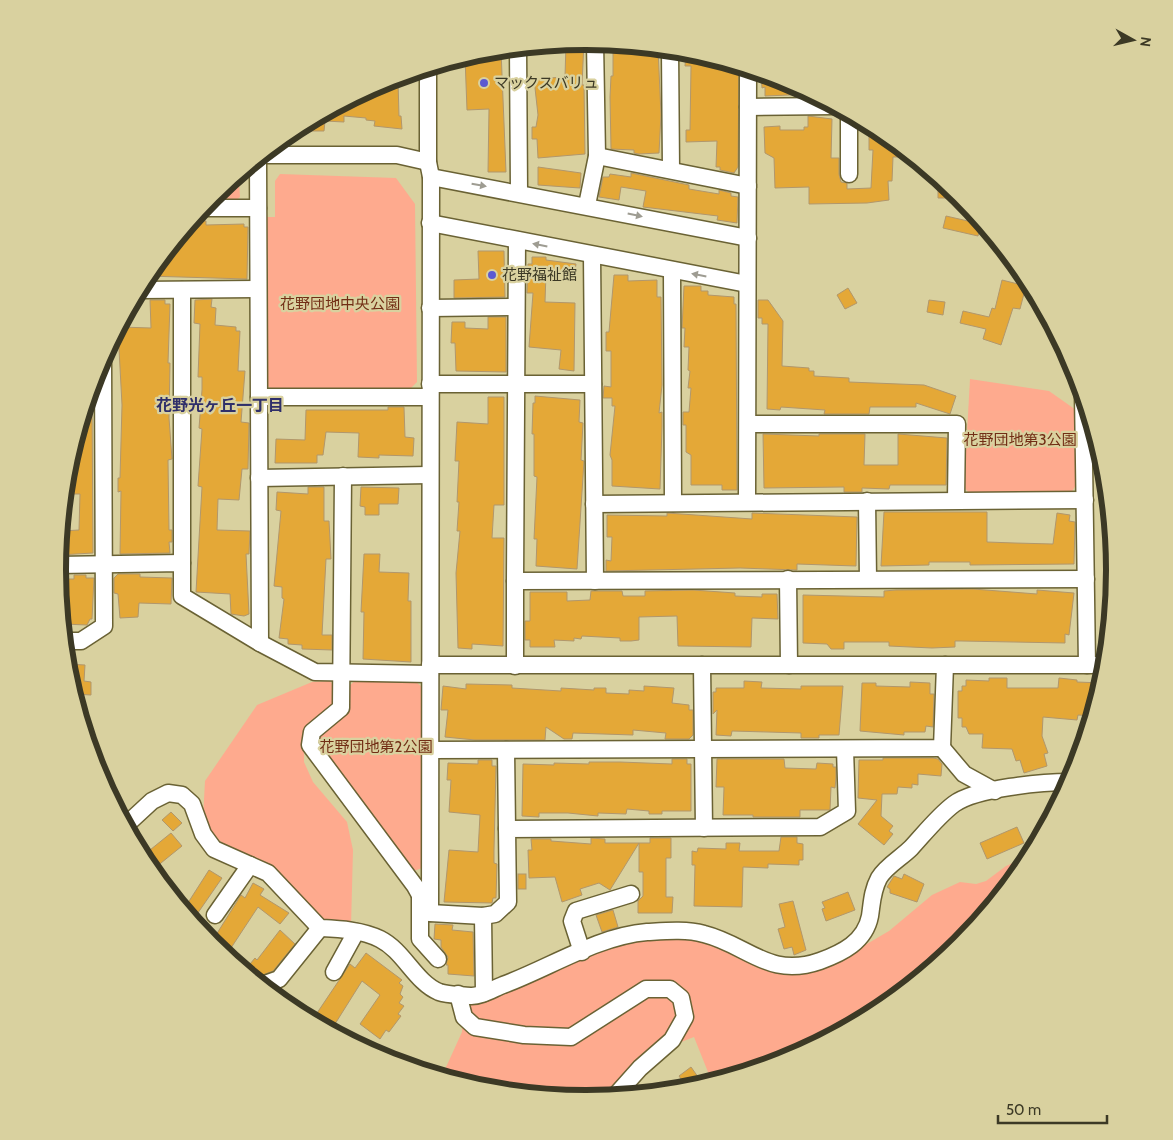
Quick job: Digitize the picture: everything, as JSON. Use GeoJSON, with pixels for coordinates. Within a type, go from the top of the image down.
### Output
{"type":"FeatureCollection","features":[{"type":"Feature","properties":{"kind":"street"},"geometry":{"type":"LineString","coordinates":[[587,205],[596,156],[595,50]]}},
{"type":"Feature","properties":{"kind":"street"},"geometry":{"type":"LineString","coordinates":[[518,54],[519,192]]}},
{"type":"Feature","properties":{"kind":"street"},"geometry":{"type":"LineString","coordinates":[[670,57],[671,170]]}},
{"type":"Feature","properties":{"kind":"street"},"geometry":{"type":"LineString","coordinates":[[428,75],[430,224],[430,913]]}},
{"type":"Feature","properties":{"kind":"street"},"geometry":{"type":"LineString","coordinates":[[747,502],[748,76]]}},
{"type":"Feature","properties":{"kind":"street"},"geometry":{"type":"LineString","coordinates":[[748,107],[815,104]]}},
{"type":"Feature","properties":{"kind":"street"},"geometry":{"type":"LineString","coordinates":[[849,121],[849,174]]}},
{"type":"Feature","properties":{"kind":"street"},"geometry":{"type":"LineString","coordinates":[[273,155],[397,155],[429,170],[519,192],[748,238]]}},
{"type":"Feature","properties":{"kind":"street"},"geometry":{"type":"LineString","coordinates":[[596,156],[748,186]]}},
{"type":"Feature","properties":{"kind":"street"},"geometry":{"type":"LineString","coordinates":[[258,167],[260,643]]}},
{"type":"Feature","properties":{"kind":"street"},"geometry":{"type":"LineString","coordinates":[[213,208],[258,208]]}},
{"type":"Feature","properties":{"kind":"street"},"geometry":{"type":"LineString","coordinates":[[430,224],[747,284]]}},
{"type":"Feature","properties":{"kind":"street"},"geometry":{"type":"LineString","coordinates":[[515,666],[516,240]]}},
{"type":"Feature","properties":{"kind":"street"},"geometry":{"type":"LineString","coordinates":[[592,255],[595,581]]}},
{"type":"Feature","properties":{"kind":"street"},"geometry":{"type":"LineString","coordinates":[[672,270],[673,503]]}},
{"type":"Feature","properties":{"kind":"street"},"geometry":{"type":"LineString","coordinates":[[148,290],[258,289]]}},
{"type":"Feature","properties":{"kind":"street"},"geometry":{"type":"LineString","coordinates":[[182,290],[182,596],[260,643],[315,672],[342,674],[515,666],[1098,665]]}},
{"type":"Feature","properties":{"kind":"street"},"geometry":{"type":"LineString","coordinates":[[430,308],[516,308]]}},
{"type":"Feature","properties":{"kind":"street"},"geometry":{"type":"LineString","coordinates":[[71,641],[81,641],[104,626],[103,379]]}},
{"type":"Feature","properties":{"kind":"street"},"geometry":{"type":"LineString","coordinates":[[259,396],[430,390],[516,384],[593,384]]}},
{"type":"Feature","properties":{"kind":"street"},"geometry":{"type":"LineString","coordinates":[[748,424],[957,424],[956,500]]}},
{"type":"Feature","properties":{"kind":"street"},"geometry":{"type":"LineString","coordinates":[[1087,665],[1085,500],[1088,431]]}},
{"type":"Feature","properties":{"kind":"street"},"geometry":{"type":"LineString","coordinates":[[259,478],[429,475]]}},
{"type":"Feature","properties":{"kind":"street"},"geometry":{"type":"LineString","coordinates":[[343,476],[341,708],[312,732],[310,745],[420,895],[430,913]]}},
{"type":"Feature","properties":{"kind":"street"},"geometry":{"type":"LineString","coordinates":[[594,504],[1085,500]]}},
{"type":"Feature","properties":{"kind":"street"},"geometry":{"type":"LineString","coordinates":[[867,501],[868,579]]}},
{"type":"Feature","properties":{"kind":"street"},"geometry":{"type":"LineString","coordinates":[[66,564],[182,564]]}},
{"type":"Feature","properties":{"kind":"street"},"geometry":{"type":"LineString","coordinates":[[788,579],[789,665]]}},
{"type":"Feature","properties":{"kind":"street"},"geometry":{"type":"LineString","coordinates":[[515,581],[1086,579]]}},
{"type":"Feature","properties":{"kind":"street"},"geometry":{"type":"LineString","coordinates":[[945,664],[942,748],[964,774],[995,790]]}},
{"type":"Feature","properties":{"kind":"street"},"geometry":{"type":"LineString","coordinates":[[702,666],[701,750],[704,828]]}},
{"type":"Feature","properties":{"kind":"street"},"geometry":{"type":"LineString","coordinates":[[507,829],[820,827],[847,812],[845,748]]}},
{"type":"Feature","properties":{"kind":"street"},"geometry":{"type":"LineString","coordinates":[[430,750],[942,748]]}},
{"type":"Feature","properties":{"kind":"street"},"geometry":{"type":"LineString","coordinates":[[430,913],[483,916],[495,914],[508,902],[506,750]]}},
{"type":"Feature","properties":{"kind":"street"},"geometry":{"type":"LineString","coordinates":[[131,820],[168,793],[182,795],[192,804],[203,834],[214,849],[268,873],[320,928],[356,932],[381,939],[408,963],[424,981],[439,992],[473,996],[614,938],[627,935],[688,931],[718,938],[762,962],[800,965],[819,961],[846,949],[858,941],[867,927],[872,893],[883,872],[905,854],[954,804],[995,790],[1061,782]]}},
{"type":"Feature","properties":{"kind":"street"},"geometry":{"type":"LineString","coordinates":[[215,915],[250,865]]}},
{"type":"Feature","properties":{"kind":"street"},"geometry":{"type":"LineString","coordinates":[[582,952],[572,921],[576,911],[630,894]]}},
{"type":"Feature","properties":{"kind":"street"},"geometry":{"type":"LineString","coordinates":[[420,895],[420,939],[438,959]]}},
{"type":"Feature","properties":{"kind":"street"},"geometry":{"type":"LineString","coordinates":[[483,916],[484,993]]}},
{"type":"Feature","properties":{"kind":"street"},"geometry":{"type":"LineString","coordinates":[[269,982],[279,979],[320,928]]}},
{"type":"Feature","properties":{"kind":"street"},"geometry":{"type":"LineString","coordinates":[[334,972],[356,932]]}},
{"type":"Feature","properties":{"kind":"street"},"geometry":{"type":"LineString","coordinates":[[458,994],[464,1017],[475,1027],[524,1036],[571,1037],[646,989],[670,989],[682,998],[685,1018],[672,1040],[640,1068],[621,1089]]}},
{"type":"Feature","properties":{"kind":"green space","name":"花野団地中央公園"},"geometry":{"type":"Polygon","coordinates":[[[280,174],[396,178],[415,204],[417,382],[409,390],[273,391],[265,383],[264,226],[267,223],[267,217],[275,217],[275,181],[280,174]]]}},
{"type":"Feature","properties":{"kind":"green space"},"geometry":{"type":"Polygon","coordinates":[[[239,184],[240,197],[235,201],[219,202],[239,184]]]}},
{"type":"Feature","properties":{"kind":"green space","name":"花野団地第3公園"},"geometry":{"type":"Polygon","coordinates":[[[970,379],[1049,391],[1076,410],[1076,485],[1071,493],[970,494],[964,487],[970,379]]]}},
{"type":"Feature","properties":{"kind":"green space","name":"花野団地第2公園"},"geometry":{"type":"Polygon","coordinates":[[[356,680],[414,680],[423,688],[422,868],[411,872],[316,744],[317,735],[348,687],[356,680]]]}},
{"type":"Feature","properties":{"kind":"green space"},"geometry":{"type":"Polygon","coordinates":[[[330,681],[336,689],[335,706],[304,747],[304,762],[313,782],[347,822],[353,850],[351,926],[325,920],[312,911],[215,837],[203,818],[205,781],[257,705],[312,682],[330,681]]]}},
{"type":"Feature","properties":{"kind":"green space"},"geometry":{"type":"Polygon","coordinates":[[[1018,861],[999,887],[954,938],[903,983],[846,1020],[816,1036],[754,1062],[709,1075],[694,1037],[653,1053],[620,1089],[552,1089],[519,1086],[445,1070],[462,1032],[463,1006],[627,940],[704,939],[718,944],[745,961],[765,970],[812,970],[860,948],[889,931],[932,895],[960,882],[976,884],[986,881],[1006,866],[1018,861]]]}},
{"type":"Feature","properties":{"kind":"building"},"geometry":{"type":"Polygon","coordinates":[[[584,50],[582,85],[584,85],[585,154],[538,158],[537,139],[532,139],[532,127],[536,127],[538,115],[534,79],[565,77],[566,51],[584,50]]]}},
{"type":"Feature","properties":{"kind":"building"},"geometry":{"type":"Polygon","coordinates":[[[613,51],[658,55],[661,115],[659,153],[639,154],[634,153],[634,150],[611,149],[610,97],[611,76],[613,76],[613,51]]]}},
{"type":"Feature","properties":{"kind":"building","name":"マックスバリュ"},"geometry":{"type":"Polygon","coordinates":[[[501,57],[506,172],[488,172],[489,109],[467,110],[465,65],[501,57]]]}},
{"type":"Feature","properties":{"kind":"building"},"geometry":{"type":"Polygon","coordinates":[[[685,60],[739,73],[738,167],[734,173],[720,170],[720,167],[716,167],[717,141],[686,142],[686,130],[690,130],[691,66],[685,66],[685,60]]]}},
{"type":"Feature","properties":{"kind":"building"},"geometry":{"type":"Polygon","coordinates":[[[762,81],[795,95],[765,96],[765,87],[762,88],[762,81]]]}},
{"type":"Feature","properties":{"kind":"building"},"geometry":{"type":"Polygon","coordinates":[[[398,86],[399,116],[401,116],[402,129],[374,126],[375,121],[366,120],[366,118],[344,116],[344,122],[325,121],[324,131],[309,131],[326,120],[357,104],[398,86]]]}},
{"type":"Feature","properties":{"kind":"building"},"geometry":{"type":"Polygon","coordinates":[[[808,116],[832,119],[831,158],[839,158],[841,182],[847,183],[847,189],[871,188],[873,150],[869,150],[869,136],[873,137],[903,157],[893,157],[892,181],[888,181],[889,200],[867,203],[809,204],[809,187],[775,188],[774,158],[765,153],[764,127],[780,126],[780,130],[804,130],[804,127],[808,127],[808,116]]]}},
{"type":"Feature","properties":{"kind":"building"},"geometry":{"type":"Polygon","coordinates":[[[538,167],[581,173],[580,188],[538,185],[538,167]]]}},
{"type":"Feature","properties":{"kind":"building"},"geometry":{"type":"Polygon","coordinates":[[[631,173],[689,185],[689,189],[719,194],[719,190],[731,193],[731,196],[738,197],[737,223],[717,220],[718,216],[643,207],[646,191],[621,187],[619,200],[599,197],[603,177],[609,177],[610,174],[631,177],[631,173]]]}},
{"type":"Feature","properties":{"kind":"building"},"geometry":{"type":"Polygon","coordinates":[[[938,187],[950,198],[938,198],[938,187]]]}},
{"type":"Feature","properties":{"kind":"building"},"geometry":{"type":"Polygon","coordinates":[[[946,216],[972,222],[980,230],[978,236],[943,228],[946,216]]]}},
{"type":"Feature","properties":{"kind":"building"},"geometry":{"type":"Polygon","coordinates":[[[202,221],[206,221],[206,225],[244,224],[244,227],[248,227],[247,279],[157,276],[196,227],[202,221]]]}},
{"type":"Feature","properties":{"kind":"building","name":"花野福祉館"},"geometry":{"type":"Polygon","coordinates":[[[478,251],[504,251],[505,297],[454,298],[454,280],[479,279],[478,251]]]}},
{"type":"Feature","properties":{"kind":"building"},"geometry":{"type":"Polygon","coordinates":[[[532,257],[546,257],[546,260],[576,264],[574,277],[546,273],[545,302],[575,303],[574,371],[559,369],[561,350],[529,347],[533,293],[527,293],[528,264],[532,264],[532,257]]]}},
{"type":"Feature","properties":{"kind":"building"},"geometry":{"type":"Polygon","coordinates":[[[614,275],[628,275],[628,281],[657,280],[657,297],[661,297],[662,385],[659,413],[662,412],[662,426],[660,489],[612,486],[612,460],[610,455],[615,406],[612,406],[612,398],[603,398],[604,386],[611,387],[611,351],[606,351],[606,332],[609,332],[614,275]]]}},
{"type":"Feature","properties":{"kind":"building"},"geometry":{"type":"Polygon","coordinates":[[[1002,280],[1021,285],[1025,290],[1020,309],[1013,308],[1001,345],[983,339],[986,329],[960,323],[963,311],[989,317],[992,308],[995,309],[1002,280]]]}},
{"type":"Feature","properties":{"kind":"building"},"geometry":{"type":"Polygon","coordinates":[[[684,286],[701,286],[701,291],[708,291],[708,295],[734,297],[734,304],[736,304],[737,490],[722,490],[722,485],[691,485],[691,455],[686,452],[686,425],[683,425],[683,412],[689,412],[691,388],[688,388],[690,371],[688,370],[689,347],[684,347],[685,328],[682,328],[684,286]]]}},
{"type":"Feature","properties":{"kind":"building"},"geometry":{"type":"Polygon","coordinates":[[[848,288],[857,303],[845,309],[837,295],[848,288]]]}},
{"type":"Feature","properties":{"kind":"building"},"geometry":{"type":"Polygon","coordinates":[[[212,299],[211,307],[216,308],[215,325],[236,327],[236,331],[240,331],[238,371],[245,371],[241,422],[249,423],[248,469],[242,469],[239,500],[218,499],[217,530],[250,531],[249,554],[246,554],[249,614],[244,616],[231,614],[230,594],[196,592],[202,487],[198,486],[202,429],[199,428],[202,377],[198,377],[200,324],[194,323],[195,300],[212,299]]]}},
{"type":"Feature","properties":{"kind":"building"},"geometry":{"type":"Polygon","coordinates":[[[150,300],[165,300],[165,304],[170,304],[168,363],[170,363],[169,418],[172,459],[168,460],[169,530],[172,530],[172,542],[169,542],[170,553],[120,554],[121,491],[118,492],[118,478],[120,478],[122,405],[119,343],[127,327],[151,328],[150,300]]]}},
{"type":"Feature","properties":{"kind":"building"},"geometry":{"type":"Polygon","coordinates":[[[758,300],[768,300],[783,321],[782,366],[809,368],[809,371],[814,371],[814,376],[849,378],[849,382],[924,385],[956,396],[950,414],[916,403],[916,407],[870,407],[869,414],[824,414],[825,410],[781,407],[780,410],[767,409],[768,324],[762,324],[762,318],[758,318],[758,300]]]}},
{"type":"Feature","properties":{"kind":"building"},"geometry":{"type":"Polygon","coordinates":[[[929,300],[945,302],[943,315],[927,312],[929,300]]]}},
{"type":"Feature","properties":{"kind":"building"},"geometry":{"type":"Polygon","coordinates":[[[488,317],[506,317],[506,372],[456,371],[455,343],[451,343],[452,322],[465,322],[465,328],[488,329],[488,317]]]}},
{"type":"Feature","properties":{"kind":"building"},"geometry":{"type":"Polygon","coordinates":[[[535,396],[580,400],[579,422],[583,423],[581,460],[584,461],[577,569],[536,566],[537,539],[534,539],[537,477],[534,476],[534,434],[532,434],[535,396]]]}},
{"type":"Feature","properties":{"kind":"building"},"geometry":{"type":"Polygon","coordinates":[[[488,397],[504,397],[504,505],[494,505],[492,538],[504,538],[503,646],[472,644],[472,649],[458,648],[456,573],[460,531],[457,531],[459,461],[455,461],[457,422],[488,424],[488,397]]]}},
{"type":"Feature","properties":{"kind":"building"},"geometry":{"type":"Polygon","coordinates":[[[388,407],[404,407],[405,437],[414,438],[413,456],[379,455],[379,458],[358,457],[359,433],[326,432],[323,455],[317,455],[317,463],[275,463],[276,439],[305,440],[306,410],[388,410],[388,407]]]}},
{"type":"Feature","properties":{"kind":"building"},"geometry":{"type":"Polygon","coordinates":[[[92,409],[93,553],[67,555],[68,531],[79,530],[80,494],[72,494],[76,469],[92,409]]]}},
{"type":"Feature","properties":{"kind":"building"},"geometry":{"type":"Polygon","coordinates":[[[763,434],[819,436],[819,434],[865,434],[864,465],[898,465],[898,434],[947,438],[946,485],[890,485],[889,489],[862,488],[862,492],[844,492],[844,487],[764,488],[763,434]]]}},
{"type":"Feature","properties":{"kind":"building"},"geometry":{"type":"Polygon","coordinates":[[[308,487],[324,487],[324,521],[329,521],[331,559],[326,559],[322,635],[332,635],[332,650],[302,649],[302,645],[288,644],[288,639],[279,638],[284,599],[282,598],[282,587],[274,586],[281,511],[276,510],[277,492],[308,494],[308,487]]]}},
{"type":"Feature","properties":{"kind":"building"},"geometry":{"type":"Polygon","coordinates":[[[361,487],[399,488],[398,504],[379,504],[379,515],[365,515],[365,507],[360,506],[361,487]]]}},
{"type":"Feature","properties":{"kind":"building"},"geometry":{"type":"Polygon","coordinates":[[[884,512],[987,512],[987,542],[1053,544],[1057,513],[1070,515],[1069,521],[1075,522],[1074,564],[970,565],[970,562],[929,562],[929,565],[881,566],[884,512]]]}},
{"type":"Feature","properties":{"kind":"building"},"geometry":{"type":"Polygon","coordinates":[[[667,513],[752,519],[752,513],[857,517],[856,566],[797,564],[797,570],[740,568],[606,571],[606,560],[611,561],[612,537],[607,537],[607,515],[667,516],[667,513]]]}},
{"type":"Feature","properties":{"kind":"building"},"geometry":{"type":"Polygon","coordinates":[[[364,554],[380,554],[379,572],[409,573],[408,601],[411,601],[411,662],[363,659],[364,612],[361,612],[364,554]]]}},
{"type":"Feature","properties":{"kind":"building"},"geometry":{"type":"Polygon","coordinates":[[[118,574],[140,574],[140,577],[172,578],[171,604],[139,603],[138,617],[120,618],[118,594],[114,593],[114,578],[118,574]]]}},
{"type":"Feature","properties":{"kind":"building"},"geometry":{"type":"Polygon","coordinates":[[[74,575],[86,575],[86,578],[94,578],[92,619],[90,619],[87,625],[70,624],[67,579],[74,579],[74,575]]]}},
{"type":"Feature","properties":{"kind":"building"},"geometry":{"type":"Polygon","coordinates":[[[973,589],[1037,594],[1037,590],[1074,593],[1069,635],[1065,634],[1065,643],[955,641],[955,647],[932,648],[889,646],[889,642],[844,642],[844,649],[831,649],[827,644],[803,643],[803,595],[884,597],[884,591],[973,589]]]}},
{"type":"Feature","properties":{"kind":"building"},"geometry":{"type":"Polygon","coordinates":[[[693,590],[735,593],[735,596],[762,597],[762,594],[777,594],[778,619],[752,618],[751,647],[678,646],[677,616],[639,617],[639,640],[620,641],[620,638],[582,636],[581,639],[574,638],[574,641],[554,640],[555,647],[530,647],[530,640],[525,640],[525,621],[530,621],[530,592],[567,592],[567,601],[590,600],[591,591],[622,591],[623,596],[645,596],[645,591],[693,590]]]}},
{"type":"Feature","properties":{"kind":"building"},"geometry":{"type":"Polygon","coordinates":[[[75,664],[85,665],[84,681],[91,682],[91,695],[82,694],[75,664]]]}},
{"type":"Feature","properties":{"kind":"building"},"geometry":{"type":"Polygon","coordinates":[[[989,678],[1007,678],[1007,688],[1058,688],[1059,678],[1077,680],[1077,682],[1094,683],[1086,716],[1078,715],[1077,720],[1043,717],[1042,736],[1048,753],[1044,754],[1047,766],[1024,773],[1020,760],[1016,761],[1012,749],[982,748],[983,734],[969,734],[966,727],[962,727],[962,718],[958,718],[958,691],[962,691],[962,686],[966,686],[966,680],[989,681],[989,678]]]}},
{"type":"Feature","properties":{"kind":"building"},"geometry":{"type":"Polygon","coordinates":[[[744,681],[762,682],[761,688],[801,689],[801,686],[843,686],[839,735],[819,735],[819,738],[801,738],[801,733],[732,731],[731,736],[716,735],[717,710],[713,714],[713,692],[716,692],[716,688],[744,688],[744,681]]]}},
{"type":"Feature","properties":{"kind":"building"},"geometry":{"type":"Polygon","coordinates":[[[910,682],[930,683],[930,694],[934,694],[933,727],[926,726],[925,732],[904,732],[904,735],[860,731],[862,683],[876,683],[876,686],[910,687],[910,682]]]}},
{"type":"Feature","properties":{"kind":"building"},"geometry":{"type":"Polygon","coordinates":[[[466,684],[512,685],[512,688],[561,691],[561,688],[594,690],[594,688],[606,688],[606,693],[629,694],[629,690],[644,691],[644,686],[674,688],[672,703],[689,705],[689,710],[693,710],[693,735],[689,739],[665,739],[666,733],[633,730],[633,735],[573,733],[572,739],[564,739],[546,727],[545,740],[475,740],[445,737],[448,710],[441,710],[443,686],[466,689],[466,684]]]}},
{"type":"Feature","properties":{"kind":"building"},"geometry":{"type":"Polygon","coordinates":[[[883,758],[933,758],[938,759],[942,764],[941,776],[918,774],[918,785],[912,784],[912,788],[898,787],[897,794],[882,794],[881,816],[893,826],[889,831],[893,834],[884,845],[858,824],[877,800],[858,798],[859,760],[883,760],[883,758]]]}},
{"type":"Feature","properties":{"kind":"building"},"geometry":{"type":"Polygon","coordinates":[[[672,759],[687,759],[687,764],[691,764],[691,811],[662,811],[662,814],[649,814],[649,811],[627,809],[626,814],[598,813],[598,816],[539,813],[539,817],[522,816],[523,764],[554,765],[554,763],[589,764],[589,762],[620,762],[672,764],[672,759]]]}},
{"type":"Feature","properties":{"kind":"building"},"geometry":{"type":"Polygon","coordinates":[[[717,759],[784,759],[785,768],[816,769],[817,763],[833,764],[833,767],[836,767],[836,778],[835,788],[831,787],[830,810],[800,810],[800,817],[723,815],[724,787],[716,787],[717,759]]]}},
{"type":"Feature","properties":{"kind":"building"},"geometry":{"type":"Polygon","coordinates":[[[478,760],[492,760],[492,766],[496,766],[494,863],[497,864],[496,898],[493,898],[492,903],[444,902],[449,850],[478,852],[480,815],[449,812],[451,780],[447,780],[448,763],[478,764],[478,760]]]}},
{"type":"Feature","properties":{"kind":"building"},"geometry":{"type":"Polygon","coordinates":[[[171,812],[182,823],[173,831],[162,820],[171,812]]]}},
{"type":"Feature","properties":{"kind":"building"},"geometry":{"type":"Polygon","coordinates":[[[1017,827],[1024,843],[987,859],[980,843],[1017,827]]]}},
{"type":"Feature","properties":{"kind":"building"},"geometry":{"type":"Polygon","coordinates":[[[171,833],[182,846],[158,865],[149,851],[171,833]]]}},
{"type":"Feature","properties":{"kind":"building"},"geometry":{"type":"Polygon","coordinates":[[[781,837],[797,837],[797,843],[803,844],[803,860],[799,860],[799,865],[768,864],[768,868],[743,867],[742,907],[694,906],[695,865],[692,865],[692,851],[697,852],[698,848],[726,849],[726,843],[740,843],[739,851],[779,851],[781,837]]]}},
{"type":"Feature","properties":{"kind":"building"},"geometry":{"type":"Polygon","coordinates":[[[591,838],[605,839],[605,843],[639,843],[610,890],[599,883],[580,889],[582,895],[562,902],[555,877],[529,878],[528,850],[532,850],[531,839],[551,839],[551,841],[591,844],[591,838]]]}},
{"type":"Feature","properties":{"kind":"building"},"geometry":{"type":"Polygon","coordinates":[[[650,838],[671,838],[671,858],[666,858],[666,897],[673,897],[672,913],[638,913],[638,901],[643,896],[643,872],[639,872],[639,843],[650,843],[650,838]]]}},
{"type":"Feature","properties":{"kind":"building"},"geometry":{"type":"Polygon","coordinates":[[[209,870],[222,878],[197,914],[188,903],[209,870]]]}},
{"type":"Feature","properties":{"kind":"building"},"geometry":{"type":"Polygon","coordinates":[[[518,874],[526,874],[526,889],[518,889],[518,874]]]}},
{"type":"Feature","properties":{"kind":"building"},"geometry":{"type":"Polygon","coordinates":[[[904,874],[924,884],[917,902],[890,893],[890,889],[887,887],[894,876],[902,879],[904,874]]]}},
{"type":"Feature","properties":{"kind":"building"},"geometry":{"type":"Polygon","coordinates":[[[253,883],[264,889],[260,895],[289,913],[280,924],[258,907],[231,949],[216,935],[241,895],[245,898],[253,883]]]}},
{"type":"Feature","properties":{"kind":"building"},"geometry":{"type":"Polygon","coordinates":[[[848,892],[855,910],[826,921],[822,909],[825,908],[822,902],[848,892]]]}},
{"type":"Feature","properties":{"kind":"building"},"geometry":{"type":"Polygon","coordinates":[[[793,901],[806,950],[794,955],[792,947],[784,949],[778,929],[785,927],[779,904],[793,901]]]}},
{"type":"Feature","properties":{"kind":"building"},"geometry":{"type":"Polygon","coordinates":[[[613,910],[618,927],[602,932],[596,915],[613,910]]]}},
{"type":"Feature","properties":{"kind":"building"},"geometry":{"type":"Polygon","coordinates":[[[435,924],[453,925],[452,930],[473,932],[474,976],[448,974],[448,965],[446,965],[448,957],[441,947],[441,940],[434,939],[435,924]]]}},
{"type":"Feature","properties":{"kind":"building"},"geometry":{"type":"Polygon","coordinates":[[[280,930],[295,944],[273,971],[261,976],[249,965],[255,958],[257,960],[280,930]]]}},
{"type":"Feature","properties":{"kind":"building"},"geometry":{"type":"Polygon","coordinates":[[[366,953],[402,980],[399,983],[403,986],[400,994],[403,997],[399,1003],[404,1006],[398,1014],[401,1016],[389,1032],[386,1030],[380,1039],[360,1024],[380,995],[362,981],[335,1024],[317,1013],[350,964],[355,968],[366,953]]]}},
{"type":"Feature","properties":{"kind":"building"},"geometry":{"type":"Polygon","coordinates":[[[691,1067],[698,1077],[682,1081],[679,1076],[691,1067]]]}},
{"type":"Feature","properties":{"kind":"place","name":"マックスバリュ"},"geometry":{"type":"Point","coordinates":[484,83]}},
{"type":"Feature","properties":{"kind":"place","name":"花野福祉館"},"geometry":{"type":"Point","coordinates":[492,275]}},
{"type":"Feature","properties":{"kind":"district","name":"花野光ヶ丘一丁目"},"geometry":{"type":"Point","coordinates":[220,405]}}]}
